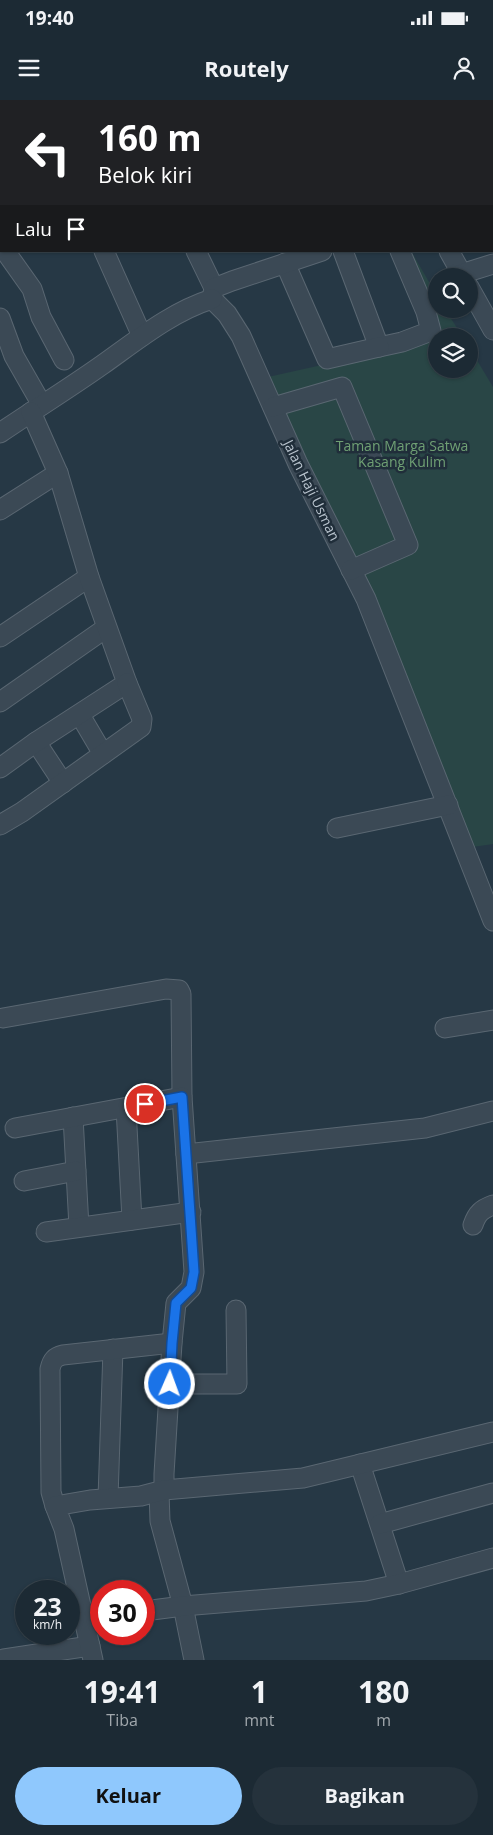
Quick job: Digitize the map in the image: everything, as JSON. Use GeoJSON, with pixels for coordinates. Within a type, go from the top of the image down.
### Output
{"type":"FeatureCollection","features":[{"type":"Feature","properties":{"kind":"street"},"geometry":{"type":"LineString","coordinates":[[6,252],[32,289],[41,317],[64,360]]}},
{"type":"Feature","properties":{"kind":"street"},"geometry":{"type":"LineString","coordinates":[[104,252],[142,336]]}},
{"type":"Feature","properties":{"kind":"street","name":"Jalan Haji Usman"},"geometry":{"type":"LineString","coordinates":[[196,252],[213,294],[241,336],[298,464],[366,600],[493,921]]}},
{"type":"Feature","properties":{"kind":"street"},"geometry":{"type":"LineString","coordinates":[[0,433],[142,336],[213,294],[285,263],[319,252]]}},
{"type":"Feature","properties":{"kind":"street"},"geometry":{"type":"LineString","coordinates":[[343,252],[379,347]]}},
{"type":"Feature","properties":{"kind":"street"},"geometry":{"type":"LineString","coordinates":[[285,263],[326,359],[402,342],[431,331],[426,312],[400,252]]}},
{"type":"Feature","properties":{"kind":"street"},"geometry":{"type":"LineString","coordinates":[[450,252],[458,268]]}},
{"type":"Feature","properties":{"kind":"street"},"geometry":{"type":"LineString","coordinates":[[478,272],[493,264]]}},
{"type":"Feature","properties":{"kind":"street"},"geometry":{"type":"LineString","coordinates":[[478,302],[492,326]]}},
{"type":"Feature","properties":{"kind":"street"},"geometry":{"type":"LineString","coordinates":[[0,318],[7,360],[37,409],[106,628],[142,720],[141,727],[22,812],[0,825]]}},
{"type":"Feature","properties":{"kind":"street"},"geometry":{"type":"LineString","coordinates":[[273,407],[342,386],[408,545],[351,570]]}},
{"type":"Feature","properties":{"kind":"street"},"geometry":{"type":"LineString","coordinates":[[0,510],[58,472]]}},
{"type":"Feature","properties":{"kind":"street"},"geometry":{"type":"LineString","coordinates":[[0,637],[89,577]]}},
{"type":"Feature","properties":{"kind":"street"},"geometry":{"type":"LineString","coordinates":[[0,702],[106,628]]}},
{"type":"Feature","properties":{"kind":"street"},"geometry":{"type":"LineString","coordinates":[[0,768],[36,742],[127,683]]}},
{"type":"Feature","properties":{"kind":"street"},"geometry":{"type":"LineString","coordinates":[[80,715],[103,754]]}},
{"type":"Feature","properties":{"kind":"street"},"geometry":{"type":"LineString","coordinates":[[36,742],[63,783]]}},
{"type":"Feature","properties":{"kind":"street"},"geometry":{"type":"LineString","coordinates":[[337,828],[448,805]]}},
{"type":"Feature","properties":{"kind":"street"},"geometry":{"type":"LineString","coordinates":[[3,1018],[166,990],[178,990],[182,1006],[182,1097],[194,1272],[191,1288],[176,1303],[160,1521],[183,1606],[194,1660]]}},
{"type":"Feature","properties":{"kind":"street"},"geometry":{"type":"LineString","coordinates":[[445,1028],[493,1020]]}},
{"type":"Feature","properties":{"kind":"street"},"geometry":{"type":"LineString","coordinates":[[15,1128],[182,1097]]}},
{"type":"Feature","properties":{"kind":"street"},"geometry":{"type":"LineString","coordinates":[[126,1108],[132,1220]]}},
{"type":"Feature","properties":{"kind":"street"},"geometry":{"type":"LineString","coordinates":[[186,1154],[425,1128],[493,1111]]}},
{"type":"Feature","properties":{"kind":"street"},"geometry":{"type":"LineString","coordinates":[[73,1117],[79,1227]]}},
{"type":"Feature","properties":{"kind":"street"},"geometry":{"type":"LineString","coordinates":[[24,1181],[76,1171]]}},
{"type":"Feature","properties":{"kind":"street"},"geometry":{"type":"LineString","coordinates":[[472,1225],[476,1215],[482,1209],[493,1205]]}},
{"type":"Feature","properties":{"kind":"street"},"geometry":{"type":"LineString","coordinates":[[46,1232],[191,1212]]}},
{"type":"Feature","properties":{"kind":"street"},"geometry":{"type":"LineString","coordinates":[[170,1384],[237,1384],[236,1310]]}},
{"type":"Feature","properties":{"kind":"street"},"geometry":{"type":"LineString","coordinates":[[90,1609],[51,1492],[50,1369],[52,1361],[63,1355],[172,1343]]}},
{"type":"Feature","properties":{"kind":"street"},"geometry":{"type":"LineString","coordinates":[[108,1498],[113,1350]]}},
{"type":"Feature","properties":{"kind":"street"},"geometry":{"type":"LineString","coordinates":[[55,1506],[108,1498],[141,1496],[162,1491],[303,1478],[493,1432]]}},
{"type":"Feature","properties":{"kind":"street"},"geometry":{"type":"LineString","coordinates":[[360,1464],[399,1584]]}},
{"type":"Feature","properties":{"kind":"street"},"geometry":{"type":"LineString","coordinates":[[380,1524],[493,1493]]}},
{"type":"Feature","properties":{"kind":"street"},"geometry":{"type":"LineString","coordinates":[[155,1610],[366,1591],[399,1584],[493,1558]]}},
{"type":"Feature","properties":{"kind":"street"},"geometry":{"type":"LineString","coordinates":[[4,1659],[91,1653]]}},
{"type":"Feature","properties":{"kind":"green space","name":"Taman Marga Satwa Kasang Kulim"},"geometry":{"type":"Polygon","coordinates":[[[407,252],[412,252],[428,280],[428,309],[407,252]]]}},
{"type":"Feature","properties":{"kind":"green space","name":"Taman Marga Satwa Kasang Kulim"},"geometry":{"type":"Polygon","coordinates":[[[431,318],[451,318],[457,328],[435,328],[431,318]]]}},
{"type":"Feature","properties":{"kind":"green space","name":"Taman Marga Satwa Kasang Kulim"},"geometry":{"type":"Polygon","coordinates":[[[428,337],[428,378],[478,378],[478,362],[493,387],[493,844],[472,847],[268,377],[398,348],[428,337]]]}},
{"type":"Feature","properties":{"kind":"route"},"geometry":{"type":"LineString","coordinates":[[145,1104],[182,1097],[194,1272],[191,1288],[176,1303],[170,1384]]}}]}
